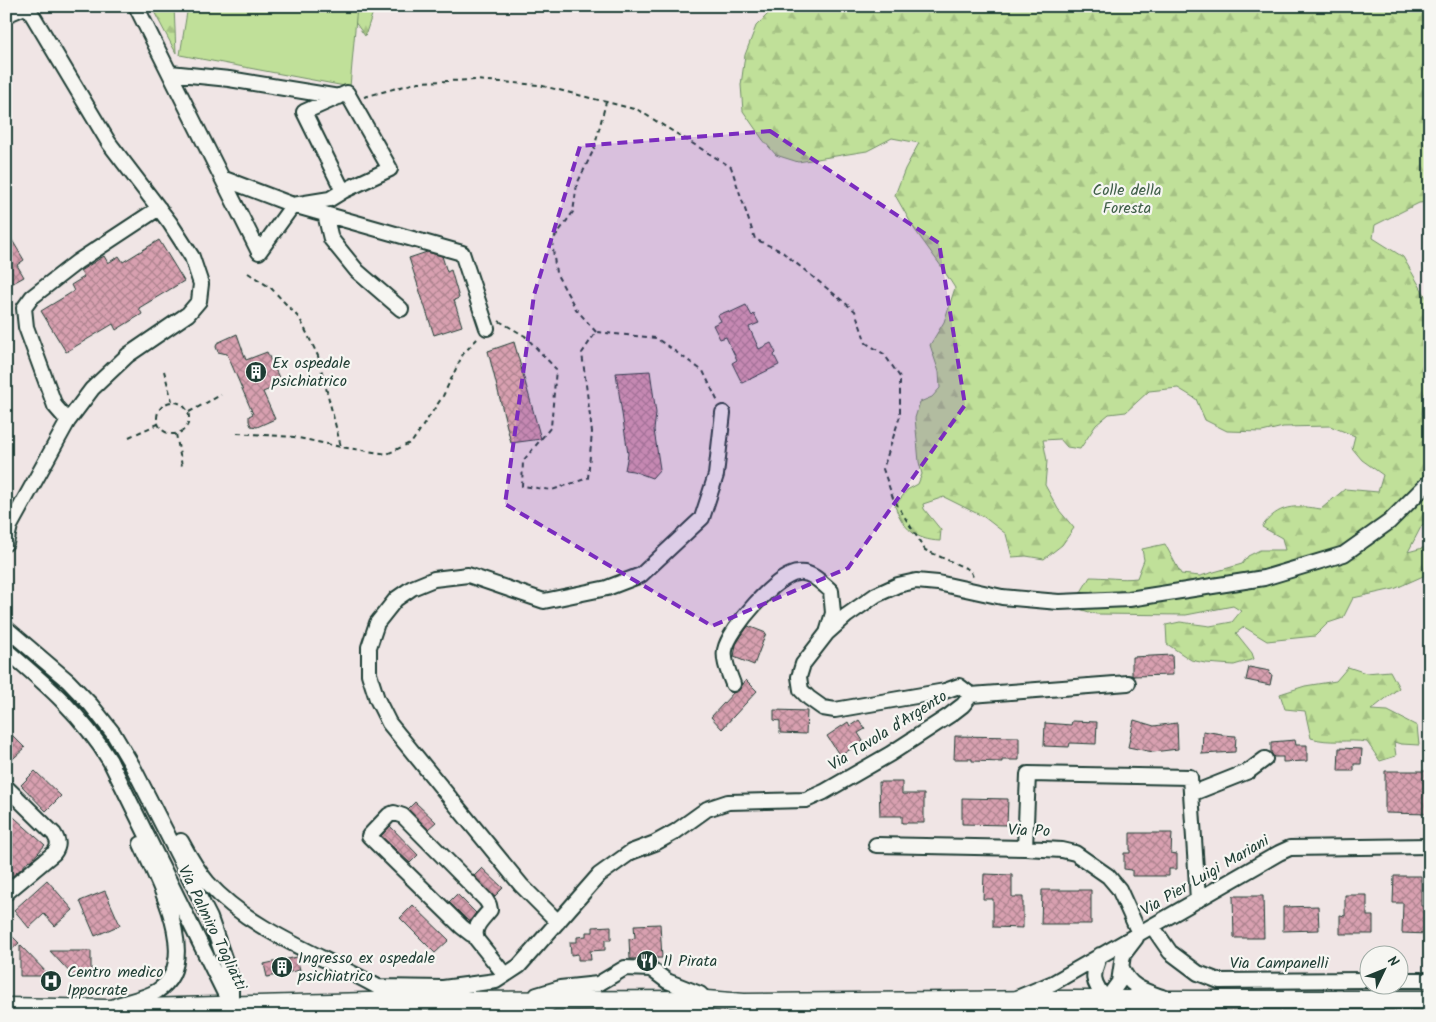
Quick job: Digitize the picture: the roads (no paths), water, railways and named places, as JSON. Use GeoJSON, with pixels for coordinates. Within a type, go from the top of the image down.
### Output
{"type":"FeatureCollection","features":[{"type":"Feature","properties":{"kind":"main road"},"geometry":{"type":"LineString","coordinates":[[6,1007],[234,1011],[403,1002],[492,1009],[536,1002],[706,1000],[744,1003],[1014,1000],[1042,1008],[1106,1000],[1430,1000]]}},
{"type":"Feature","properties":{"kind":"street"},"geometry":{"type":"LineString","coordinates":[[6,15],[27,6],[109,143],[159,208],[192,257],[201,284],[199,301],[188,314],[128,355],[92,389],[68,421],[8,528],[6,543]]}},
{"type":"Feature","properties":{"kind":"street"},"geometry":{"type":"LineString","coordinates":[[136,6],[259,252],[293,205],[330,199],[390,169],[345,99],[229,79],[170,73]]}},
{"type":"Feature","properties":{"kind":"street"},"geometry":{"type":"LineString","coordinates":[[343,191],[304,112],[345,99]]}},
{"type":"Feature","properties":{"kind":"street"},"geometry":{"type":"LineString","coordinates":[[222,178],[293,205],[462,253],[487,328]]}},
{"type":"Feature","properties":{"kind":"street"},"geometry":{"type":"LineString","coordinates":[[68,421],[55,406],[26,327],[24,308],[32,298],[77,262],[159,208]]}},
{"type":"Feature","properties":{"kind":"street"},"geometry":{"type":"LineString","coordinates":[[325,214],[331,239],[357,271],[400,309]]}},
{"type":"Feature","properties":{"kind":"street"},"geometry":{"type":"LineString","coordinates":[[558,922],[521,885],[389,723],[377,699],[369,674],[370,646],[374,631],[377,623],[396,599],[412,588],[434,579],[468,575],[544,601],[607,588],[640,575],[702,518],[716,475],[723,413]]}},
{"type":"Feature","properties":{"kind":"street","name":"Via Tavola d'Argento"},"geometry":{"type":"LineString","coordinates":[[378,987],[443,988],[496,980],[519,966],[599,875],[631,852],[655,843],[675,832],[707,809],[728,802],[806,800],[824,792],[913,739],[963,705],[971,695],[960,686],[945,691],[835,710],[823,708],[801,690],[799,677],[803,664],[827,633],[846,616],[876,595],[898,585],[916,581],[938,583],[1002,597],[1059,602],[1129,599],[1264,578],[1344,554],[1389,522],[1430,481]]}},
{"type":"Feature","properties":{"kind":"street"},"geometry":{"type":"LineString","coordinates":[[733,684],[726,664],[725,650],[730,638],[763,595],[774,584],[790,574],[800,572],[817,578],[831,591],[833,613],[827,633]]}},
{"type":"Feature","properties":{"kind":"street","name":"Via Palmiro Togliatti"},"geometry":{"type":"LineString","coordinates":[[7,626],[68,681],[91,705],[113,733],[132,765],[210,918],[231,978],[234,1011]]}},
{"type":"Feature","properties":{"kind":"street","name":"Via Palmiro Togliatti"},"geometry":{"type":"LineString","coordinates":[[6,650],[42,680],[82,720],[110,761],[234,1011]]}},
{"type":"Feature","properties":{"kind":"street"},"geometry":{"type":"LineString","coordinates":[[971,695],[1128,683]]}},
{"type":"Feature","properties":{"kind":"street"},"geometry":{"type":"LineString","coordinates":[[1191,794],[1250,771],[1265,759]]}},
{"type":"Feature","properties":{"kind":"street"},"geometry":{"type":"LineString","coordinates":[[107,1009],[156,992],[168,983],[175,968],[178,951],[174,926],[166,902],[120,794],[110,761]]}},
{"type":"Feature","properties":{"kind":"street"},"geometry":{"type":"LineString","coordinates":[[132,765],[154,791],[193,863],[207,882],[222,897],[249,919],[403,1002]]}},
{"type":"Feature","properties":{"kind":"street"},"geometry":{"type":"LineString","coordinates":[[1025,848],[1028,774],[1190,777],[1198,900]]}},
{"type":"Feature","properties":{"kind":"street"},"geometry":{"type":"LineString","coordinates":[[6,787],[54,834],[58,840],[58,848],[6,893]]}},
{"type":"Feature","properties":{"kind":"street"},"geometry":{"type":"LineString","coordinates":[[475,935],[462,927],[369,836],[390,815],[394,813],[403,816],[490,905],[490,910],[476,926],[475,935],[505,975]]}},
{"type":"Feature","properties":{"kind":"street","name":"Via Po"},"geometry":{"type":"LineString","coordinates":[[876,846],[1025,848],[1062,850],[1075,853],[1108,876],[1119,888],[1139,933]]}},
{"type":"Feature","properties":{"kind":"street","name":"Via Pier Luigi Mariani"},"geometry":{"type":"LineString","coordinates":[[1014,1000],[1053,983],[1278,853],[1290,848],[1430,846]]}},
{"type":"Feature","properties":{"kind":"street","name":"Via Campanelli"},"geometry":{"type":"LineString","coordinates":[[1152,926],[1170,952],[1198,973],[1220,981],[1358,980]]}},
{"type":"Feature","properties":{"kind":"street"},"geometry":{"type":"LineString","coordinates":[[1100,955],[1093,970],[1094,979],[1097,988],[1106,1000],[1119,982],[1124,955],[1139,933]]}},
{"type":"Feature","properties":{"kind":"street"},"geometry":{"type":"LineString","coordinates":[[536,1002],[537,995],[560,988],[598,984],[625,968],[651,969],[667,981],[700,994],[706,1000]]}},
{"type":"Feature","properties":{"kind":"street"},"geometry":{"type":"LineString","coordinates":[[1122,968],[1131,984],[1172,1000]]}},
{"type":"Feature","properties":{"kind":"street"},"geometry":{"type":"LineString","coordinates":[[1408,980],[1430,980]]}},
{"type":"Feature","properties":{"kind":"street"},"geometry":{"type":"LineString","coordinates":[[523,1016],[554,1002]]}},
{"type":"Feature","properties":{"kind":"place","name":"Ex ospedale psichiatrico"},"geometry":{"type":"Point","coordinates":[256,372]}},
{"type":"Feature","properties":{"kind":"place","name":"Il Pirata"},"geometry":{"type":"Point","coordinates":[647,961]}},
{"type":"Feature","properties":{"kind":"place","name":"Ingresso ex ospedale psichiatrico"},"geometry":{"type":"Point","coordinates":[282,967]}},
{"type":"Feature","properties":{"kind":"place","name":"Centro medico Ippocrate"},"geometry":{"type":"Point","coordinates":[51,981]}},
{"type":"Feature","properties":{"kind":"park label","name":"Colle della Foresta"},"geometry":{"type":"Point","coordinates":[1127,199]}}]}
